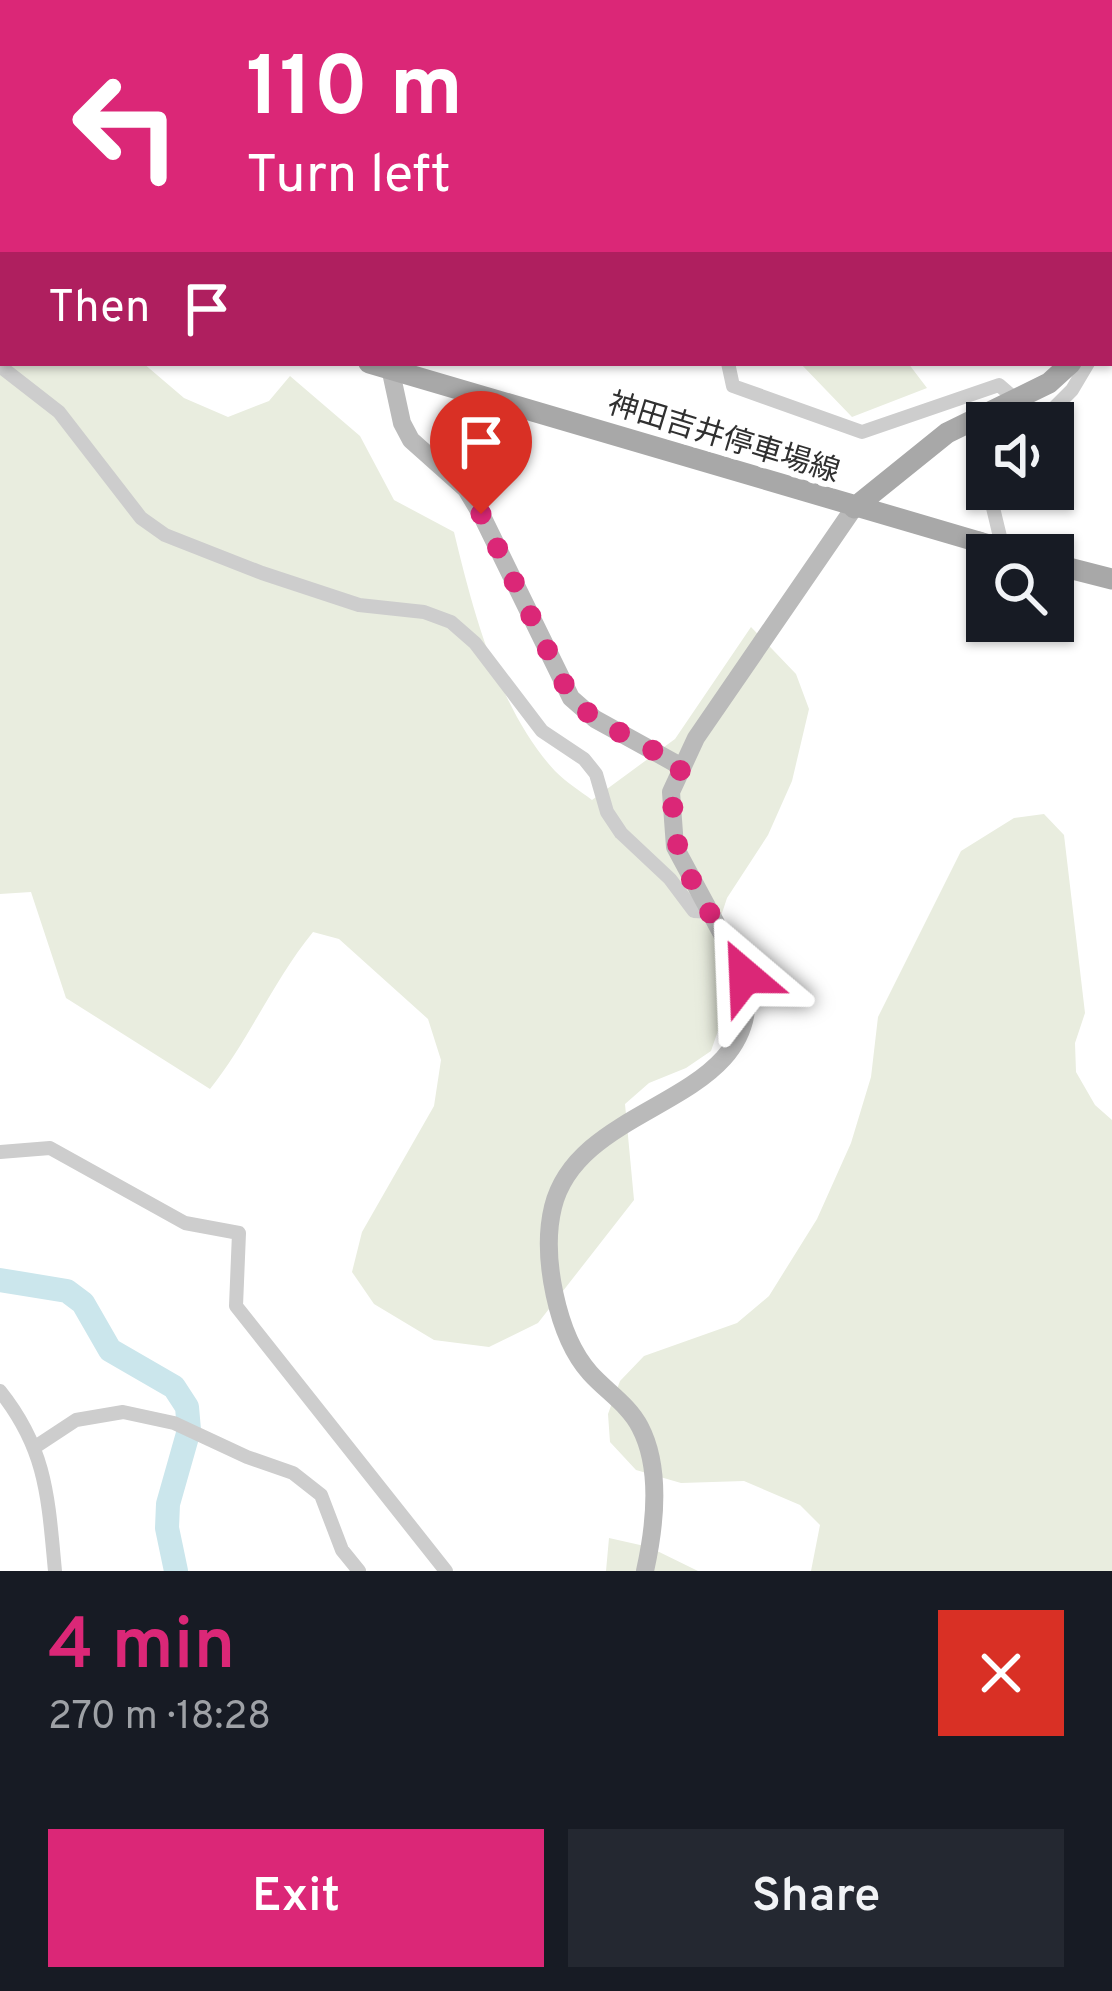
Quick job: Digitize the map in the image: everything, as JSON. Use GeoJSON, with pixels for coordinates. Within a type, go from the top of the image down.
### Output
{"type":"FeatureCollection","features":[{"type":"Feature","properties":{"kind":"main road","name":"神田吉井停車場線"},"geometry":{"type":"LineString","coordinates":[[385,366],[966,538]]}},
{"type":"Feature","properties":{"kind":"main road","name":"神田吉井停車場線"},"geometry":{"type":"LineString","coordinates":[[854,508],[946,433],[1049,383],[1068,366]]}},
{"type":"Feature","properties":{"kind":"main road"},"geometry":{"type":"LineString","coordinates":[[1074,570],[1112,579]]}},
{"type":"Feature","properties":{"kind":"street"},"geometry":{"type":"LineString","coordinates":[[382,366],[402,423],[425,456],[466,490],[481,514],[571,698],[595,719],[682,766]]}},
{"type":"Feature","properties":{"kind":"street"},"geometry":{"type":"LineString","coordinates":[[729,366],[734,386],[862,432],[999,385],[1014,398]]}},
{"type":"Feature","properties":{"kind":"street"},"geometry":{"type":"LineString","coordinates":[[1060,402],[1086,366]]}},
{"type":"Feature","properties":{"kind":"street"},"geometry":{"type":"LineString","coordinates":[[0,367],[59,412],[141,518],[165,535],[359,605],[424,612],[452,622],[475,643],[542,730],[584,759],[596,774],[607,812],[632,847],[670,879],[694,911],[712,912]]}},
{"type":"Feature","properties":{"kind":"street"},"geometry":{"type":"LineString","coordinates":[[645,1571],[654,1486],[652,1460],[638,1422],[573,1352],[562,1328],[550,1250],[552,1211],[565,1178],[582,1155],[711,1072],[745,1026],[749,999],[745,976],[675,848],[671,792],[696,738],[854,508]]}},
{"type":"Feature","properties":{"kind":"street"},"geometry":{"type":"LineString","coordinates":[[0,1152],[50,1148],[185,1223],[239,1233],[236,1306],[446,1571]]}},
{"type":"Feature","properties":{"kind":"street"},"geometry":{"type":"LineString","coordinates":[[0,1391],[30,1432],[35,1447],[55,1571]]}},
{"type":"Feature","properties":{"kind":"street"},"geometry":{"type":"LineString","coordinates":[[35,1447],[76,1420],[123,1412],[175,1423],[293,1473],[321,1495],[343,1550],[359,1571]]}},
{"type":"Feature","properties":{"kind":"shaded area"},"geometry":{"type":"Polygon","coordinates":[[[0,366],[147,366],[184,398],[228,417],[269,401],[290,376],[360,436],[394,500],[454,532],[503,690],[535,747],[555,771],[592,800],[675,739],[751,627],[796,674],[809,709],[792,781],[768,835],[727,898],[718,925],[722,1019],[711,1051],[686,1068],[649,1083],[625,1104],[634,1200],[538,1323],[489,1347],[434,1340],[374,1304],[352,1272],[362,1232],[434,1106],[441,1060],[428,1019],[339,939],[313,932],[210,1089],[66,998],[31,892],[0,894],[0,366]]]}},
{"type":"Feature","properties":{"kind":"shaded area"},"geometry":{"type":"Polygon","coordinates":[[[803,366],[910,366],[927,388],[852,417],[803,366]]]}},
{"type":"Feature","properties":{"kind":"shaded area"},"geometry":{"type":"Polygon","coordinates":[[[1044,814],[1064,835],[1085,1013],[1075,1043],[1076,1072],[1095,1105],[1112,1120],[1112,1571],[811,1571],[820,1525],[800,1505],[744,1481],[681,1483],[636,1470],[610,1442],[608,1414],[620,1381],[644,1356],[737,1323],[769,1296],[817,1219],[851,1143],[871,1077],[878,1017],[961,851],[1014,818],[1044,814]]]}},
{"type":"Feature","properties":{"kind":"shaded area"},"geometry":{"type":"Polygon","coordinates":[[[609,1538],[649,1547],[698,1571],[606,1571],[609,1538]]]}},
{"type":"Feature","properties":{"kind":"waterway"},"geometry":{"type":"LineString","coordinates":[[0,1280],[67,1291],[83,1303],[110,1350],[174,1387],[187,1407],[189,1430],[168,1504],[167,1528],[176,1571]]}},
{"type":"Feature","properties":{"kind":"route"},"geometry":{"type":"LineString","coordinates":[[481,514],[571,698],[595,719],[682,766],[671,792],[675,848],[745,976]]}}]}
